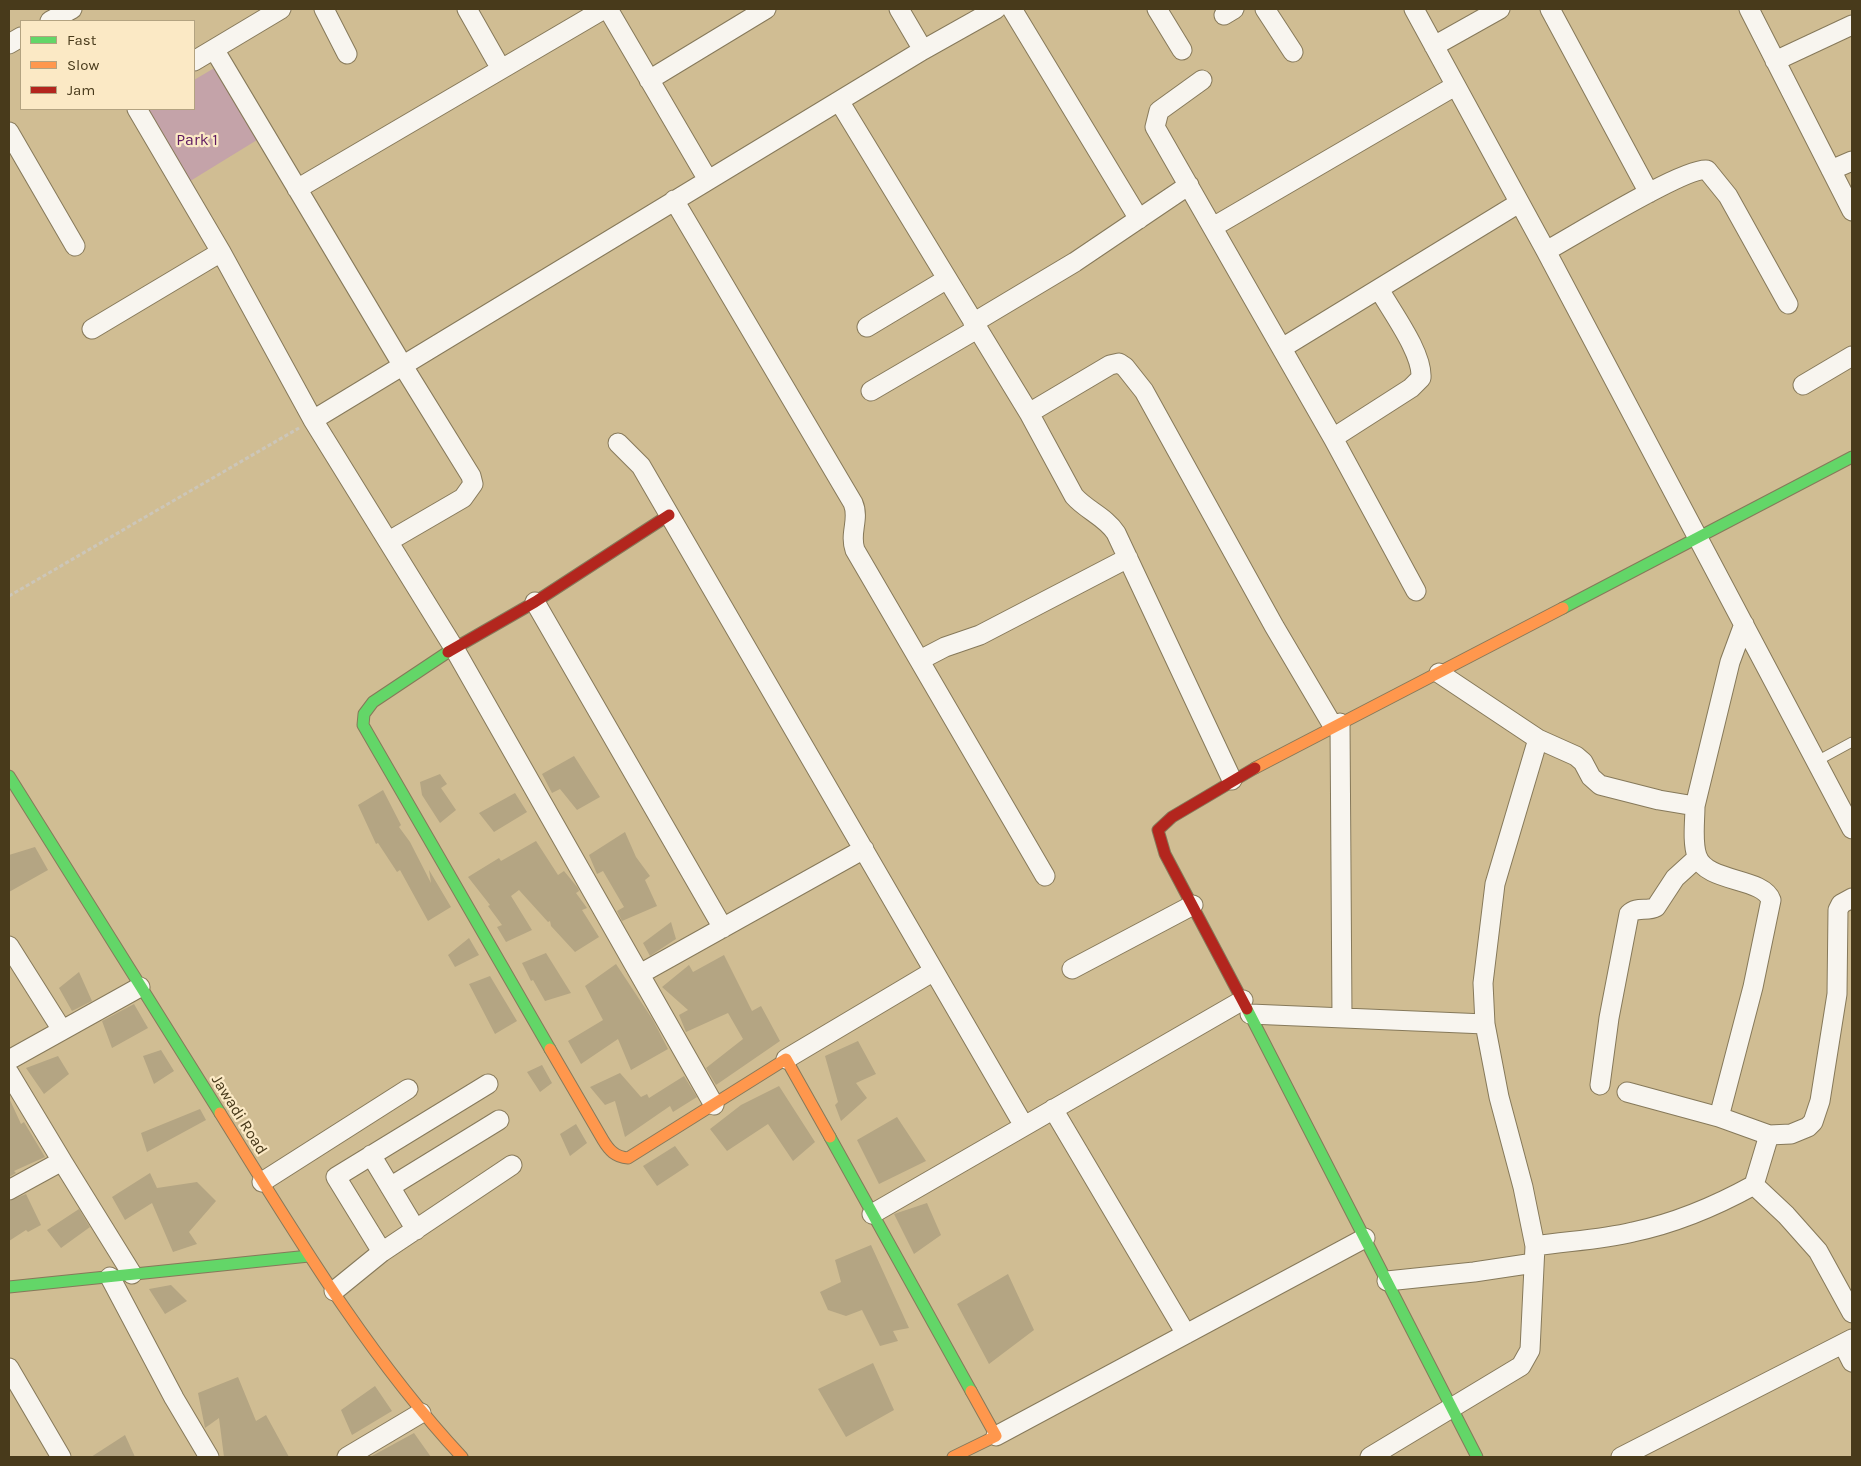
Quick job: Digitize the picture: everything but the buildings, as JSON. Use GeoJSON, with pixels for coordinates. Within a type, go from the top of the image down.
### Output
{"type":"FeatureCollection","features":[{"type":"Feature","properties":{"kind":"street"},"geometry":{"type":"LineString","coordinates":[[52,20],[72,9]]}},
{"type":"Feature","properties":{"kind":"street"},"geometry":{"type":"LineString","coordinates":[[77,9],[83,20]]}},
{"type":"Feature","properties":{"kind":"street"},"geometry":{"type":"LineString","coordinates":[[195,60],[281,9]]}},
{"type":"Feature","properties":{"kind":"street"},"geometry":{"type":"LineString","coordinates":[[324,9],[347,54]]}},
{"type":"Feature","properties":{"kind":"street"},"geometry":{"type":"LineString","coordinates":[[466,9],[501,69]]}},
{"type":"Feature","properties":{"kind":"street"},"geometry":{"type":"LineString","coordinates":[[297,189],[606,9],[708,180]]}},
{"type":"Feature","properties":{"kind":"street"},"geometry":{"type":"LineString","coordinates":[[899,9],[923,50]]}},
{"type":"Feature","properties":{"kind":"street"},"geometry":{"type":"LineString","coordinates":[[313,420],[923,50],[996,9]]}},
{"type":"Feature","properties":{"kind":"street"},"geometry":{"type":"LineString","coordinates":[[1012,9],[1139,219]]}},
{"type":"Feature","properties":{"kind":"street"},"geometry":{"type":"LineString","coordinates":[[1157,9],[1182,50]]}},
{"type":"Feature","properties":{"kind":"street"},"geometry":{"type":"LineString","coordinates":[[1264,9],[1293,52]]}},
{"type":"Feature","properties":{"kind":"street"},"geometry":{"type":"LineString","coordinates":[[1414,9],[1546,251],[1852,829]]}},
{"type":"Feature","properties":{"kind":"street"},"geometry":{"type":"LineString","coordinates":[[1434,46],[1500,9]]}},
{"type":"Feature","properties":{"kind":"street"},"geometry":{"type":"LineString","coordinates":[[1550,9],[1649,193]]}},
{"type":"Feature","properties":{"kind":"street"},"geometry":{"type":"LineString","coordinates":[[1749,9],[1852,211]]}},
{"type":"Feature","properties":{"kind":"street"},"geometry":{"type":"LineString","coordinates":[[649,80],[759,10]]}},
{"type":"Feature","properties":{"kind":"street"},"geometry":{"type":"LineString","coordinates":[[1775,61],[1852,25]]}},
{"type":"Feature","properties":{"kind":"street"},"geometry":{"type":"LineString","coordinates":[[9,44],[20,38]]}},
{"type":"Feature","properties":{"kind":"street"},"geometry":{"type":"LineString","coordinates":[[214,49],[403,366],[466,465],[474,484],[463,498],[390,541]]}},
{"type":"Feature","properties":{"kind":"street"},"geometry":{"type":"LineString","coordinates":[[1202,80],[1159,111],[1155,127],[1334,438],[1416,591]]}},
{"type":"Feature","properties":{"kind":"street"},"geometry":{"type":"LineString","coordinates":[[1213,228],[1455,86]]}},
{"type":"Feature","properties":{"kind":"street"},"geometry":{"type":"LineString","coordinates":[[839,101],[1029,413],[1074,496],[1082,505],[1113,528],[1232,780]]}},
{"type":"Feature","properties":{"kind":"street"},"geometry":{"type":"LineString","coordinates":[[138,110],[221,252],[313,420],[390,541],[454,648],[714,1105]]}},
{"type":"Feature","properties":{"kind":"street"},"geometry":{"type":"LineString","coordinates":[[9,132],[75,246]]}},
{"type":"Feature","properties":{"kind":"street"},"geometry":{"type":"LineString","coordinates":[[1831,170],[1852,161]]}},
{"type":"Feature","properties":{"kind":"street"},"geometry":{"type":"LineString","coordinates":[[1546,251],[1649,193],[1696,170],[1707,170],[1728,196],[1788,304]]}},
{"type":"Feature","properties":{"kind":"street"},"geometry":{"type":"LineString","coordinates":[[871,391],[1074,262],[1189,185]]}},
{"type":"Feature","properties":{"kind":"street"},"geometry":{"type":"LineString","coordinates":[[674,200],[853,503],[857,515],[852,536],[855,550],[1045,876]]}},
{"type":"Feature","properties":{"kind":"street"},"geometry":{"type":"LineString","coordinates":[[1282,348],[1519,204]]}},
{"type":"Feature","properties":{"kind":"street"},"geometry":{"type":"LineString","coordinates":[[92,329],[221,252]]}},
{"type":"Feature","properties":{"kind":"street"},"geometry":{"type":"LineString","coordinates":[[866,327],[947,279]]}},
{"type":"Feature","properties":{"kind":"street"},"geometry":{"type":"LineString","coordinates":[[1334,438],[1412,388],[1421,378],[1422,368],[1417,356],[1379,289]]}},
{"type":"Feature","properties":{"kind":"street"},"geometry":{"type":"LineString","coordinates":[[1803,386],[1852,356]]}},
{"type":"Feature","properties":{"kind":"street"},"geometry":{"type":"LineString","coordinates":[[1029,413],[1110,365],[1120,363],[1125,367],[1144,391],[1274,626],[1337,724],[1342,1017]]}},
{"type":"Feature","properties":{"kind":"street"},"geometry":{"type":"LineString","coordinates":[[618,443],[641,466],[1024,1126]]}},
{"type":"Feature","properties":{"kind":"street"},"geometry":{"type":"LineString","coordinates":[[1476,1457],[1453,1408],[1194,905],[1164,854],[1158,830],[1172,817],[1232,780],[1852,457]]}},
{"type":"Feature","properties":{"kind":"street"},"geometry":{"type":"LineString","coordinates":[[669,515],[535,602],[454,648],[367,707],[362,720],[367,735],[609,1149],[620,1159],[628,1158],[786,1059],[934,971]]}},
{"type":"Feature","properties":{"kind":"street"},"geometry":{"type":"LineString","coordinates":[[920,660],[945,647],[980,635],[1128,558]]}},
{"type":"Feature","properties":{"kind":"street"},"geometry":{"type":"LineString","coordinates":[[535,602],[724,928]]}},
{"type":"Feature","properties":{"kind":"street"},"geometry":{"type":"LineString","coordinates":[[1719,1116],[1753,987],[1771,900],[1766,892],[1710,871],[1697,858],[1695,849],[1695,806],[1730,662],[1744,624]]}},
{"type":"Feature","properties":{"kind":"street"},"geometry":{"type":"LineString","coordinates":[[1439,673],[1538,739],[1576,756],[1591,777],[1604,788],[1695,806]]}},
{"type":"Feature","properties":{"kind":"street"},"geometry":{"type":"LineString","coordinates":[[1370,1457],[1521,1366],[1530,1350],[1534,1254],[1523,1187],[1499,1097],[1484,1024],[1483,983],[1495,884],[1538,739]]}},
{"type":"Feature","properties":{"kind":"street","name":"Jawadi Road"},"geometry":{"type":"LineString","coordinates":[[9,776],[309,1256],[421,1413],[462,1457]]}},
{"type":"Feature","properties":{"kind":"street"},"geometry":{"type":"LineString","coordinates":[[640,974],[864,849]]}},
{"type":"Feature","properties":{"kind":"street"},"geometry":{"type":"LineString","coordinates":[[1600,1085],[1609,1018],[1629,914],[1636,910],[1651,910],[1656,907],[1675,878],[1697,858]]}},
{"type":"Feature","properties":{"kind":"street"},"geometry":{"type":"LineString","coordinates":[[1627,1092],[1719,1116],[1769,1135],[1791,1134],[1802,1130],[1813,1122],[1820,1101],[1834,1020],[1839,974],[1838,910],[1841,904],[1852,898]]}},
{"type":"Feature","properties":{"kind":"street"},"geometry":{"type":"LineString","coordinates":[[1072,969],[1194,905]]}},
{"type":"Feature","properties":{"kind":"street"},"geometry":{"type":"LineString","coordinates":[[9,946],[62,1030]]}},
{"type":"Feature","properties":{"kind":"street"},"geometry":{"type":"LineString","coordinates":[[9,1060],[140,987]]}},
{"type":"Feature","properties":{"kind":"street"},"geometry":{"type":"LineString","coordinates":[[872,1214],[1053,1109],[1246,1007],[1342,1017],[1460,1025],[1484,1024]]}},
{"type":"Feature","properties":{"kind":"street"},"geometry":{"type":"LineString","coordinates":[[786,1059],[996,1436]]}},
{"type":"Feature","properties":{"kind":"street"},"geometry":{"type":"LineString","coordinates":[[9,1073],[132,1274]]}},
{"type":"Feature","properties":{"kind":"street"},"geometry":{"type":"LineString","coordinates":[[382,1252],[336,1177],[488,1084]]}},
{"type":"Feature","properties":{"kind":"street"},"geometry":{"type":"LineString","coordinates":[[262,1182],[408,1089]]}},
{"type":"Feature","properties":{"kind":"street"},"geometry":{"type":"LineString","coordinates":[[1053,1109],[1186,1334]]}},
{"type":"Feature","properties":{"kind":"street"},"geometry":{"type":"LineString","coordinates":[[390,1187],[499,1120]]}},
{"type":"Feature","properties":{"kind":"street"},"geometry":{"type":"LineString","coordinates":[[1387,1281],[1474,1272],[1534,1254],[1632,1233],[1671,1222],[1708,1208],[1754,1185],[1769,1135]]}},
{"type":"Feature","properties":{"kind":"street"},"geometry":{"type":"LineString","coordinates":[[371,1155],[416,1230]]}},
{"type":"Feature","properties":{"kind":"street"},"geometry":{"type":"LineString","coordinates":[[9,1190],[62,1161]]}},
{"type":"Feature","properties":{"kind":"street"},"geometry":{"type":"LineString","coordinates":[[334,1291],[382,1252],[512,1165]]}},
{"type":"Feature","properties":{"kind":"street"},"geometry":{"type":"LineString","coordinates":[[1754,1185],[1786,1215],[1818,1251],[1852,1313]]}},
{"type":"Feature","properties":{"kind":"street"},"geometry":{"type":"LineString","coordinates":[[953,1457],[996,1436],[1365,1238]]}},
{"type":"Feature","properties":{"kind":"street"},"geometry":{"type":"LineString","coordinates":[[9,1287],[309,1256]]}},
{"type":"Feature","properties":{"kind":"street"},"geometry":{"type":"LineString","coordinates":[[110,1277],[174,1398],[209,1457]]}},
{"type":"Feature","properties":{"kind":"street"},"geometry":{"type":"LineString","coordinates":[[1621,1457],[1847,1341],[1852,1362]]}},
{"type":"Feature","properties":{"kind":"street"},"geometry":{"type":"LineString","coordinates":[[9,1368],[61,1457]]}},
{"type":"Feature","properties":{"kind":"street"},"geometry":{"type":"LineString","coordinates":[[347,1457],[421,1413]]}},
{"type":"Feature","properties":{"kind":"lane"},"geometry":{"type":"LineString","coordinates":[[1817,761],[1852,742]]}},
{"type":"Feature","properties":{"kind":"path"},"geometry":{"type":"LineString","coordinates":[[9,596],[313,420]]}},
{"type":"Feature","properties":{"kind":"green space","name":"Park 1"},"geometry":{"type":"Polygon","coordinates":[[[216,67],[257,140],[187,183],[147,110],[195,110],[195,79],[216,67]]]}},
{"type":"Feature","properties":{"kind":"traffic: fast"},"geometry":{"type":"LineString","coordinates":[[1563,608],[1852,457]]}},
{"type":"Feature","properties":{"kind":"traffic: fast"},"geometry":{"type":"LineString","coordinates":[[448,652],[373,702],[364,714],[363,725],[550,1049]]}},
{"type":"Feature","properties":{"kind":"traffic: fast"},"geometry":{"type":"LineString","coordinates":[[9,776],[220,1113]]}},
{"type":"Feature","properties":{"kind":"traffic: fast"},"geometry":{"type":"LineString","coordinates":[[1247,1009],[1477,1457]]}},
{"type":"Feature","properties":{"kind":"traffic: fast"},"geometry":{"type":"LineString","coordinates":[[830,1137],[971,1391]]}},
{"type":"Feature","properties":{"kind":"traffic: fast"},"geometry":{"type":"LineString","coordinates":[[9,1287],[309,1256]]}},
{"type":"Feature","properties":{"kind":"traffic: slow"},"geometry":{"type":"LineString","coordinates":[[1255,768],[1563,608]]}},
{"type":"Feature","properties":{"kind":"traffic: slow"},"geometry":{"type":"LineString","coordinates":[[550,1049],[605,1144],[619,1156],[628,1158],[786,1059],[830,1137]]}},
{"type":"Feature","properties":{"kind":"traffic: slow"},"geometry":{"type":"LineString","coordinates":[[220,1113],[304,1247],[363,1335],[427,1418],[462,1457]]}},
{"type":"Feature","properties":{"kind":"traffic: slow"},"geometry":{"type":"LineString","coordinates":[[953,1457],[996,1436],[971,1391]]}},
{"type":"Feature","properties":{"kind":"traffic: jam"},"geometry":{"type":"LineString","coordinates":[[448,652],[535,602],[669,515]]}},
{"type":"Feature","properties":{"kind":"traffic: jam"},"geometry":{"type":"LineString","coordinates":[[1247,1009],[1165,854],[1158,830],[1172,817],[1255,768]]}}]}
